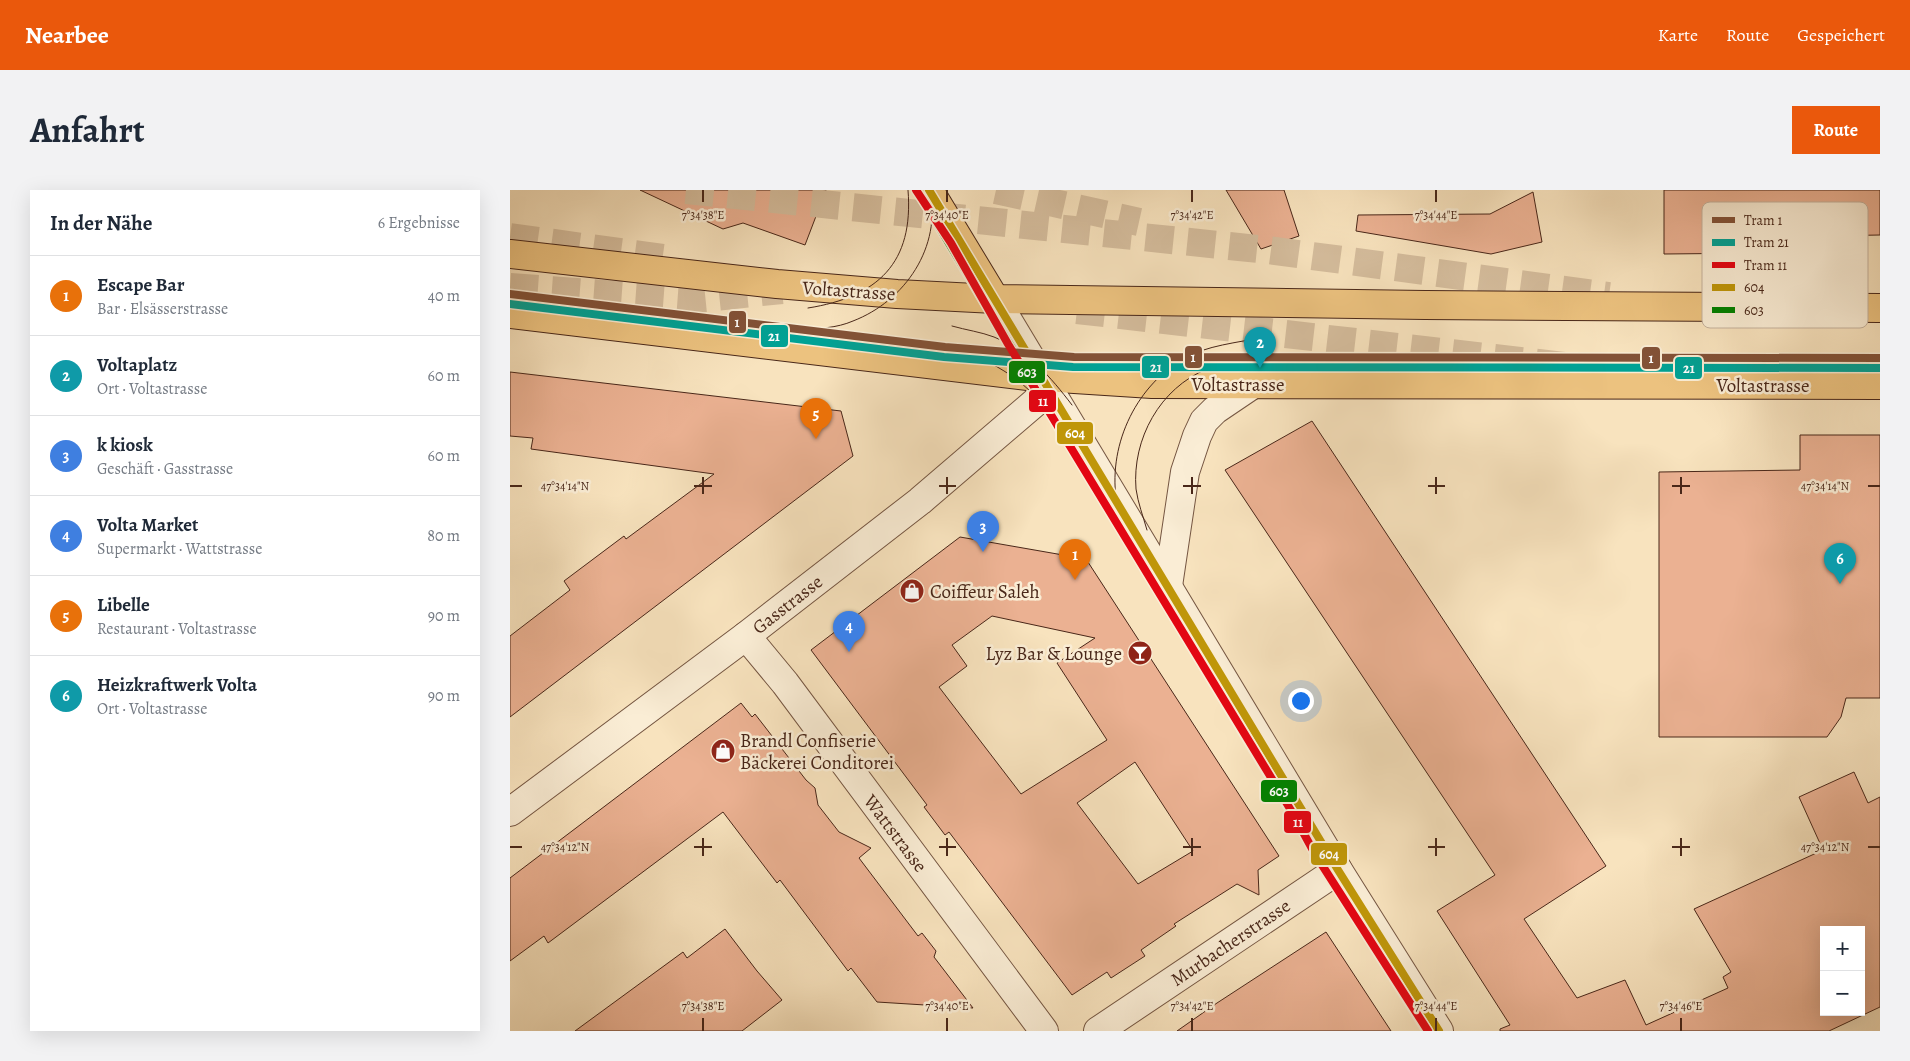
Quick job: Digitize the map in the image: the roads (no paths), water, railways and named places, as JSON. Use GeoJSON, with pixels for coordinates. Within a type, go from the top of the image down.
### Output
{"type":"FeatureCollection","features":[{"type":"Feature","properties":{"kind":"main road"},"geometry":{"type":"LineString","coordinates":[[929,190],[995,299]]}},
{"type":"Feature","properties":{"kind":"main road","name":"Voltastrasse"},"geometry":{"type":"LineString","coordinates":[[510,254],[777,284],[897,294],[995,299],[1702,307]]}},
{"type":"Feature","properties":{"kind":"main road","name":"Voltastrasse"},"geometry":{"type":"LineString","coordinates":[[510,314],[1043,378],[1152,384],[1880,385]]}},
{"type":"Feature","properties":{"kind":"street"},"geometry":{"type":"LineString","coordinates":[[995,299],[1338,870],[1439,1031]]}},
{"type":"Feature","properties":{"kind":"street","name":"Gasstrasse"},"geometry":{"type":"LineString","coordinates":[[510,812],[746,636],[920,501],[1039,399],[1043,378]]}},
{"type":"Feature","properties":{"kind":"street"},"geometry":{"type":"LineString","coordinates":[[1168,586],[1185,472],[1197,436],[1204,421],[1215,410],[1252,385]]}},
{"type":"Feature","properties":{"kind":"street","name":"Wattstrasse"},"geometry":{"type":"LineString","coordinates":[[746,636],[791,691],[1044,1031]]}},
{"type":"Feature","properties":{"kind":"street","name":"Murbacherstrasse"},"geometry":{"type":"LineString","coordinates":[[1098,1031],[1338,870]]}},
{"type":"Feature","properties":{"kind":"tunnel"},"geometry":{"type":"LineString","coordinates":[[686,190],[1268,250],[1609,296]]}},
{"type":"Feature","properties":{"kind":"tunnel"},"geometry":{"type":"LineString","coordinates":[[996,190],[1139,222]]}},
{"type":"Feature","properties":{"kind":"tunnel"},"geometry":{"type":"LineString","coordinates":[[510,237],[663,258]]}},
{"type":"Feature","properties":{"kind":"tunnel"},"geometry":{"type":"LineString","coordinates":[[510,287],[686,300],[782,290]]}},
{"type":"Feature","properties":{"kind":"tunnel"},"geometry":{"type":"LineString","coordinates":[[1077,310],[1564,366],[1759,372]]}},
{"type":"Feature","properties":{"kind":"tram line"},"geometry":{"type":"LineString","coordinates":[[808,308],[833,303],[854,295],[872,285],[886,272],[897,257],[905,238],[908,216],[908,190]]}},
{"type":"Feature","properties":{"kind":"tram line","name":"11"},"geometry":{"type":"LineString","coordinates":[[916,190],[951,243],[1008,344],[1292,812],[1315,854],[1428,1031]]}},
{"type":"Feature","properties":{"kind":"tram line"},"geometry":{"type":"LineString","coordinates":[[800,329],[827,328],[853,321],[872,312],[889,300],[903,286],[916,269],[925,251],[930,232],[932,211],[930,190]]}},
{"type":"Feature","properties":{"kind":"tram line","name":"1"},"geometry":{"type":"LineString","coordinates":[[510,294],[945,347],[1074,357],[1880,358]]}},
{"type":"Feature","properties":{"kind":"tram line","name":"21"},"geometry":{"type":"LineString","coordinates":[[510,304],[944,357],[1073,367],[1880,368]]}},
{"type":"Feature","properties":{"kind":"tram line"},"geometry":{"type":"LineString","coordinates":[[952,326],[994,337],[1017,349],[1047,374],[1072,405]]}},
{"type":"Feature","properties":{"kind":"tram line"},"geometry":{"type":"LineString","coordinates":[[1134,550],[1120,516],[1115,483],[1116,462],[1121,441],[1128,421],[1138,403],[1166,371],[1192,354],[1212,347],[1264,337]]}},
{"type":"Feature","properties":{"kind":"tram line"},"geometry":{"type":"LineString","coordinates":[[952,348],[968,353],[1011,375],[1035,396],[1055,422]]}},
{"type":"Feature","properties":{"kind":"tram line"},"geometry":{"type":"LineString","coordinates":[[1147,530],[1136,489],[1136,470],[1144,434],[1152,417],[1163,402],[1190,378],[1219,365],[1259,359]]}},
{"type":"Feature","properties":{"kind":"place","name":"Voltaplatz"},"geometry":{"type":"Point","coordinates":[1260,368]}},
{"type":"Feature","properties":{"kind":"place","name":"Libelle"},"geometry":{"type":"Point","coordinates":[816,439]}},
{"type":"Feature","properties":{"kind":"place","name":"k kiosk"},"geometry":{"type":"Point","coordinates":[983,552]}},
{"type":"Feature","properties":{"kind":"place","name":"Escape Bar"},"geometry":{"type":"Point","coordinates":[1075,580]}},
{"type":"Feature","properties":{"kind":"place","name":"Heizkraftwerk Volta"},"geometry":{"type":"Point","coordinates":[1840,584]}},
{"type":"Feature","properties":{"kind":"place","name":"Coiffeur Saleh"},"geometry":{"type":"Point","coordinates":[912,591]}},
{"type":"Feature","properties":{"kind":"place","name":"Volta Market"},"geometry":{"type":"Point","coordinates":[849,652]}},
{"type":"Feature","properties":{"kind":"place","name":"Lyz Bar & Lounge"},"geometry":{"type":"Point","coordinates":[1140,653]}},
{"type":"Feature","properties":{"kind":"place","name":"Brandl Confiserie Bäckerei Conditorei"},"geometry":{"type":"Point","coordinates":[723,751]}}]}
